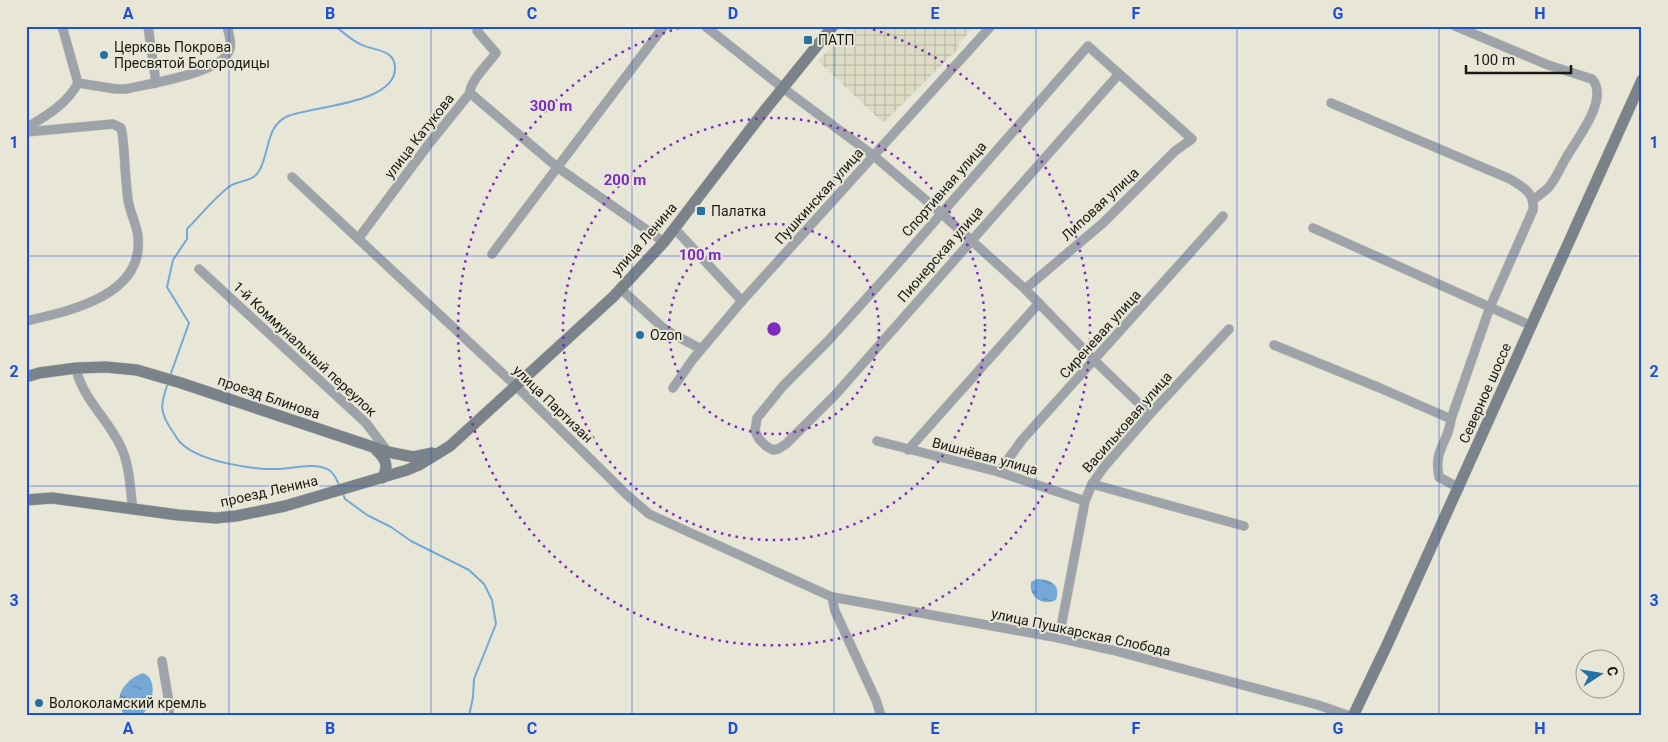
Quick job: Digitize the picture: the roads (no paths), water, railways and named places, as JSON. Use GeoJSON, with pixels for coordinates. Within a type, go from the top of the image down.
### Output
{"type":"FeatureCollection","features":[{"type":"Feature","properties":{"kind":"main road","name":"улица Ленина"},"geometry":{"type":"LineString","coordinates":[[450,446],[621,289],[664,242],[833,26]]}},
{"type":"Feature","properties":{"kind":"main road","name":"Северное шоссе"},"geometry":{"type":"LineString","coordinates":[[1351,716],[1387,645],[1459,488],[1642,80]]}},
{"type":"Feature","properties":{"kind":"main road","name":"проезд Блинова"},"geometry":{"type":"LineString","coordinates":[[26,377],[39,373],[76,368],[124,368],[160,376],[388,452],[413,457],[422,456],[450,446]]}},
{"type":"Feature","properties":{"kind":"main road","name":"проезд Ленина"},"geometry":{"type":"LineString","coordinates":[[26,500],[59,498],[133,510],[216,518],[236,516],[285,506],[382,478],[419,465],[450,446]]}},
{"type":"Feature","properties":{"kind":"main road"},"geometry":{"type":"LineString","coordinates":[[372,447],[384,458],[387,468],[382,478]]}},
{"type":"Feature","properties":{"kind":"street"},"geometry":{"type":"LineString","coordinates":[[26,128],[46,116],[62,103],[73,92],[78,83],[62,26]]}},
{"type":"Feature","properties":{"kind":"street"},"geometry":{"type":"LineString","coordinates":[[148,26],[156,83]]}},
{"type":"Feature","properties":{"kind":"street"},"geometry":{"type":"LineString","coordinates":[[78,83],[126,89],[194,73],[224,60],[230,50],[227,26]]}},
{"type":"Feature","properties":{"kind":"street","name":"улица Катукова"},"geometry":{"type":"LineString","coordinates":[[358,239],[428,145],[470,93],[470,88],[474,81],[496,53],[477,31],[479,26]]}},
{"type":"Feature","properties":{"kind":"street"},"geometry":{"type":"LineString","coordinates":[[492,254],[664,26]]}},
{"type":"Feature","properties":{"kind":"street"},"geometry":{"type":"LineString","coordinates":[[705,26],[783,88],[874,156],[942,213],[1026,289],[1095,361],[1150,414]]}},
{"type":"Feature","properties":{"kind":"street","name":"Пушкинская улица"},"geometry":{"type":"LineString","coordinates":[[673,388],[701,349],[742,301],[991,26]]}},
{"type":"Feature","properties":{"kind":"street"},"geometry":{"type":"LineString","coordinates":[[1455,26],[1548,65],[1592,79],[1597,84],[1598,95],[1584,130],[1572,146],[1548,188],[1533,200]]}},
{"type":"Feature","properties":{"kind":"street","name":"Спортивная улица"},"geometry":{"type":"LineString","coordinates":[[778,449],[773,450],[759,439],[755,431],[757,418],[783,386],[829,340],[1088,46],[1192,139]]}},
{"type":"Feature","properties":{"kind":"street","name":"Пионерская улица"},"geometry":{"type":"LineString","coordinates":[[778,449],[786,444],[836,394],[1119,74]]}},
{"type":"Feature","properties":{"kind":"street"},"geometry":{"type":"LineString","coordinates":[[470,93],[557,167],[664,242]]}},
{"type":"Feature","properties":{"kind":"street"},"geometry":{"type":"LineString","coordinates":[[1331,103],[1510,179],[1524,187],[1530,193],[1533,200],[1533,210],[1490,307],[1451,419],[1450,428],[1438,457],[1439,477],[1459,488]]}},
{"type":"Feature","properties":{"kind":"street"},"geometry":{"type":"LineString","coordinates":[[26,132],[113,124],[121,128],[128,200],[138,238],[136,258],[132,269],[128,277],[112,292],[66,311],[26,321]]}},
{"type":"Feature","properties":{"kind":"street","name":"Липовая улица"},"geometry":{"type":"LineString","coordinates":[[1026,289],[1103,223],[1176,152],[1192,139]]}},
{"type":"Feature","properties":{"kind":"street","name":"улица Партизан"},"geometry":{"type":"LineString","coordinates":[[292,177],[516,386],[627,495],[650,514],[832,597]]}},
{"type":"Feature","properties":{"kind":"street","name":"Сиреневая улица"},"geometry":{"type":"LineString","coordinates":[[999,472],[1022,440],[1095,361],[1223,216]]}},
{"type":"Feature","properties":{"kind":"street"},"geometry":{"type":"LineString","coordinates":[[1313,228],[1532,326]]}},
{"type":"Feature","properties":{"kind":"street"},"geometry":{"type":"LineString","coordinates":[[674,229],[742,301]]}},
{"type":"Feature","properties":{"kind":"street","name":"1-й Коммунальный переулок"},"geometry":{"type":"LineString","coordinates":[[199,268],[366,424],[388,452]]}},
{"type":"Feature","properties":{"kind":"street"},"geometry":{"type":"LineString","coordinates":[[621,289],[662,327],[701,349]]}},
{"type":"Feature","properties":{"kind":"street"},"geometry":{"type":"LineString","coordinates":[[908,450],[1040,303]]}},
{"type":"Feature","properties":{"kind":"street","name":"Васильковая улица"},"geometry":{"type":"LineString","coordinates":[[1059,638],[1085,501],[1092,484],[1150,414],[1229,329]]}},
{"type":"Feature","properties":{"kind":"street"},"geometry":{"type":"LineString","coordinates":[[1274,345],[1451,419]]}},
{"type":"Feature","properties":{"kind":"street"},"geometry":{"type":"LineString","coordinates":[[76,368],[78,382],[121,446],[126,463],[133,510]]}},
{"type":"Feature","properties":{"kind":"street","name":"Вишнёвая улица"},"geometry":{"type":"LineString","coordinates":[[877,441],[999,472],[1085,501]]}},
{"type":"Feature","properties":{"kind":"street"},"geometry":{"type":"LineString","coordinates":[[1092,484],[1244,526]]}},
{"type":"Feature","properties":{"kind":"street"},"geometry":{"type":"LineString","coordinates":[[832,597],[835,611],[876,700],[881,716]]}},
{"type":"Feature","properties":{"kind":"street","name":"улица Пушкарская Слобода"},"geometry":{"type":"LineString","coordinates":[[832,597],[1059,638],[1159,662],[1318,705],[1351,716]]}},
{"type":"Feature","properties":{"kind":"street"},"geometry":{"type":"LineString","coordinates":[[162,661],[169,703],[169,716]]}},
{"type":"Feature","properties":{"kind":"water"},"geometry":{"type":"Polygon","coordinates":[[[1037,579],[1047,580],[1054,584],[1057,590],[1056,600],[1046,602],[1034,596],[1031,582],[1037,579]]]}},
{"type":"Feature","properties":{"kind":"water"},"geometry":{"type":"Polygon","coordinates":[[[143,673],[150,679],[152,684],[153,690],[149,706],[140,715],[124,714],[120,708],[119,701],[122,689],[131,680],[143,673]]]}},
{"type":"Feature","properties":{"kind":"waterway"},"geometry":{"type":"LineString","coordinates":[[170,376],[189,323],[167,287],[173,260],[187,239],[187,229],[230,186],[256,175],[262,164],[275,126],[281,120],[288,116],[351,102],[368,96],[382,89],[392,79],[395,67],[391,56],[357,42],[335,26]]}},
{"type":"Feature","properties":{"kind":"waterway"},"geometry":{"type":"LineString","coordinates":[[168,383],[162,403],[163,414],[178,440],[191,450],[202,456],[228,464],[256,468],[280,469],[318,466],[329,470],[339,485]]}},
{"type":"Feature","properties":{"kind":"waterway"},"geometry":{"type":"LineString","coordinates":[[343,494],[345,499],[367,515],[391,527],[411,541],[469,570],[484,584],[492,600],[496,624],[474,679],[469,716]]}},
{"type":"Feature","properties":{"kind":"place","name":"ПАТП"},"geometry":{"type":"Point","coordinates":[808,40]}},
{"type":"Feature","properties":{"kind":"place","name":"Церковь Покрова Пресвятой Богородицы"},"geometry":{"type":"Point","coordinates":[104,55]}},
{"type":"Feature","properties":{"kind":"place","name":"Палатка"},"geometry":{"type":"Point","coordinates":[701,211]}},
{"type":"Feature","properties":{"kind":"place","name":"Ozon"},"geometry":{"type":"Point","coordinates":[640,335]}},
{"type":"Feature","properties":{"kind":"place","name":"Волоколамский кремль"},"geometry":{"type":"Point","coordinates":[39,703]}}]}
